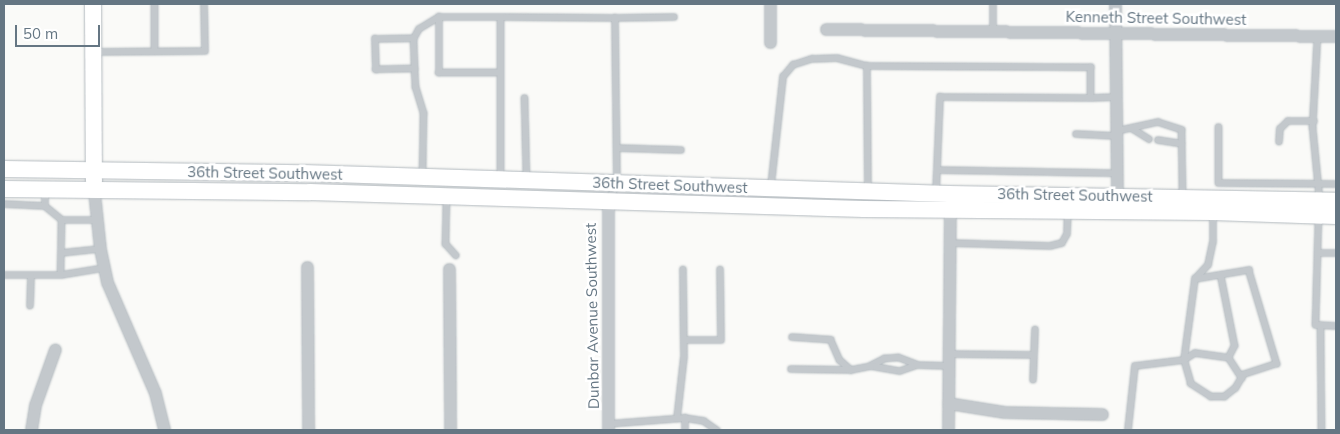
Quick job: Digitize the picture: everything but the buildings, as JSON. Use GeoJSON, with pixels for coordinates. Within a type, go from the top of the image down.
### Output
{"type":"FeatureCollection","features":[{"type":"Feature","properties":{"kind":"street"},"geometry":{"type":"LineString","coordinates":[[93,4],[94,192],[100,249],[118,312],[155,393],[164,430]]}},
{"type":"Feature","properties":{"kind":"street"},"geometry":{"type":"LineString","coordinates":[[770,4],[770,42]]}},
{"type":"Feature","properties":{"kind":"street"},"geometry":{"type":"LineString","coordinates":[[1115,4],[1117,203]]}},
{"type":"Feature","properties":{"kind":"street","name":"Kenneth Street Southwest"},"geometry":{"type":"LineString","coordinates":[[826,30],[1336,36]]}},
{"type":"Feature","properties":{"kind":"street","name":"36th Street Southwest"},"geometry":{"type":"LineString","coordinates":[[4,169],[423,177],[617,185],[868,191],[943,202],[1068,210],[1184,197],[1216,197],[1319,208],[1336,216]]}},
{"type":"Feature","properties":{"kind":"street","name":"36th Street Southwest"},"geometry":{"type":"LineString","coordinates":[[4,189],[45,198],[94,192],[310,192],[608,201],[1117,203],[1216,197]]}},
{"type":"Feature","properties":{"kind":"street","name":"Dunbar Avenue Southwest"},"geometry":{"type":"LineString","coordinates":[[608,201],[608,427]]}},
{"type":"Feature","properties":{"kind":"street","name":"36th Street Southwest"},"geometry":{"type":"LineString","coordinates":[[1319,208],[1336,201]]}},
{"type":"Feature","properties":{"kind":"street"},"geometry":{"type":"LineString","coordinates":[[943,202],[950,244],[948,430]]}},
{"type":"Feature","properties":{"kind":"street"},"geometry":{"type":"LineString","coordinates":[[307,268],[308,430]]}},
{"type":"Feature","properties":{"kind":"street"},"geometry":{"type":"LineString","coordinates":[[449,269],[450,430]]}},
{"type":"Feature","properties":{"kind":"street"},"geometry":{"type":"LineString","coordinates":[[30,430],[35,405],[55,349]]}},
{"type":"Feature","properties":{"kind":"street"},"geometry":{"type":"LineString","coordinates":[[948,403],[1004,412],[1102,414]]}},
{"type":"Feature","properties":{"kind":"lane"},"geometry":{"type":"LineString","coordinates":[[155,4],[155,52]]}},
{"type":"Feature","properties":{"kind":"lane"},"geometry":{"type":"LineString","coordinates":[[93,52],[205,51],[204,4]]}},
{"type":"Feature","properties":{"kind":"lane"},"geometry":{"type":"LineString","coordinates":[[993,4],[993,31]]}},
{"type":"Feature","properties":{"kind":"lane"},"geometry":{"type":"LineString","coordinates":[[423,177],[424,113],[416,87],[415,69],[414,38],[418,29],[439,17],[674,17]]}},
{"type":"Feature","properties":{"kind":"lane"},"geometry":{"type":"LineString","coordinates":[[439,17],[439,73],[500,73]]}},
{"type":"Feature","properties":{"kind":"lane"},"geometry":{"type":"LineString","coordinates":[[501,17],[501,179]]}},
{"type":"Feature","properties":{"kind":"lane"},"geometry":{"type":"LineString","coordinates":[[608,201],[617,185],[615,18]]}},
{"type":"Feature","properties":{"kind":"lane"},"geometry":{"type":"LineString","coordinates":[[1318,36],[1314,121],[1320,184],[1315,304],[1316,325],[1336,326]]}},
{"type":"Feature","properties":{"kind":"lane"},"geometry":{"type":"LineString","coordinates":[[414,38],[375,39],[376,70],[415,69]]}},
{"type":"Feature","properties":{"kind":"lane"},"geometry":{"type":"LineString","coordinates":[[770,188],[783,77],[793,65],[812,59],[837,58],[867,66],[1091,67],[1091,98]]}},
{"type":"Feature","properties":{"kind":"lane"},"geometry":{"type":"LineString","coordinates":[[867,66],[868,191]]}},
{"type":"Feature","properties":{"kind":"lane"},"geometry":{"type":"LineString","coordinates":[[943,202],[937,170],[940,97],[1116,97]]}},
{"type":"Feature","properties":{"kind":"lane"},"geometry":{"type":"LineString","coordinates":[[525,98],[526,180]]}},
{"type":"Feature","properties":{"kind":"lane"},"geometry":{"type":"LineString","coordinates":[[1279,142],[1280,129],[1288,121],[1314,121]]}},
{"type":"Feature","properties":{"kind":"lane"},"geometry":{"type":"LineString","coordinates":[[1076,134],[1117,134],[1158,122],[1182,130],[1184,197]]}},
{"type":"Feature","properties":{"kind":"lane"},"geometry":{"type":"LineString","coordinates":[[1195,279],[1249,270],[1260,299],[1277,364],[1242,378],[1225,397],[1210,397],[1191,384],[1184,360],[1195,279],[1208,265],[1213,242],[1219,127]]}},
{"type":"Feature","properties":{"kind":"lane"},"geometry":{"type":"LineString","coordinates":[[1133,129],[1149,139]]}},
{"type":"Feature","properties":{"kind":"lane"},"geometry":{"type":"LineString","coordinates":[[1158,140],[1182,144]]}},
{"type":"Feature","properties":{"kind":"lane"},"geometry":{"type":"LineString","coordinates":[[617,148],[681,150]]}},
{"type":"Feature","properties":{"kind":"lane"},"geometry":{"type":"LineString","coordinates":[[937,170],[1117,173]]}},
{"type":"Feature","properties":{"kind":"lane"},"geometry":{"type":"LineString","coordinates":[[1216,197],[1320,184],[1336,184]]}},
{"type":"Feature","properties":{"kind":"lane"},"geometry":{"type":"LineString","coordinates":[[447,197],[446,244],[456,255]]}},
{"type":"Feature","properties":{"kind":"lane"},"geometry":{"type":"LineString","coordinates":[[4,204],[45,198],[62,220],[61,275]]}},
{"type":"Feature","properties":{"kind":"lane"},"geometry":{"type":"LineString","coordinates":[[950,244],[1050,246],[1062,243],[1067,234],[1068,210]]}},
{"type":"Feature","properties":{"kind":"lane"},"geometry":{"type":"LineString","coordinates":[[62,220],[96,220]]}},
{"type":"Feature","properties":{"kind":"lane"},"geometry":{"type":"LineString","coordinates":[[61,253],[100,249]]}},
{"type":"Feature","properties":{"kind":"lane"},"geometry":{"type":"LineString","coordinates":[[1318,253],[1336,253]]}},
{"type":"Feature","properties":{"kind":"lane"},"geometry":{"type":"LineString","coordinates":[[4,275],[31,277],[61,275],[104,268]]}},
{"type":"Feature","properties":{"kind":"lane"},"geometry":{"type":"LineString","coordinates":[[677,419],[684,340],[683,270]]}},
{"type":"Feature","properties":{"kind":"lane"},"geometry":{"type":"LineString","coordinates":[[684,340],[721,340],[720,270]]}},
{"type":"Feature","properties":{"kind":"lane"},"geometry":{"type":"LineString","coordinates":[[1220,275],[1236,346],[1230,358]]}},
{"type":"Feature","properties":{"kind":"lane"},"geometry":{"type":"LineString","coordinates":[[30,306],[31,277]]}},
{"type":"Feature","properties":{"kind":"lane"},"geometry":{"type":"LineString","coordinates":[[1321,325],[1322,430]]}},
{"type":"Feature","properties":{"kind":"lane"},"geometry":{"type":"LineString","coordinates":[[1033,380],[1035,330]]}},
{"type":"Feature","properties":{"kind":"lane"},"geometry":{"type":"LineString","coordinates":[[792,337],[831,340],[840,360],[851,370]]}},
{"type":"Feature","properties":{"kind":"lane"},"geometry":{"type":"LineString","coordinates":[[1128,430],[1135,366],[1184,360],[1195,353],[1230,358]]}},
{"type":"Feature","properties":{"kind":"lane"},"geometry":{"type":"LineString","coordinates":[[871,366],[900,371],[917,365],[948,360],[1034,355]]}},
{"type":"Feature","properties":{"kind":"lane"},"geometry":{"type":"LineString","coordinates":[[791,369],[851,370],[871,366],[885,359],[899,358],[917,365]]}},
{"type":"Feature","properties":{"kind":"lane"},"geometry":{"type":"LineString","coordinates":[[1230,358],[1242,378]]}},
{"type":"Feature","properties":{"kind":"lane"},"geometry":{"type":"LineString","coordinates":[[608,427],[685,418],[704,421],[717,430]]}},
{"type":"Feature","properties":{"kind":"lane"},"geometry":{"type":"LineString","coordinates":[[685,418],[685,430]]}}]}
